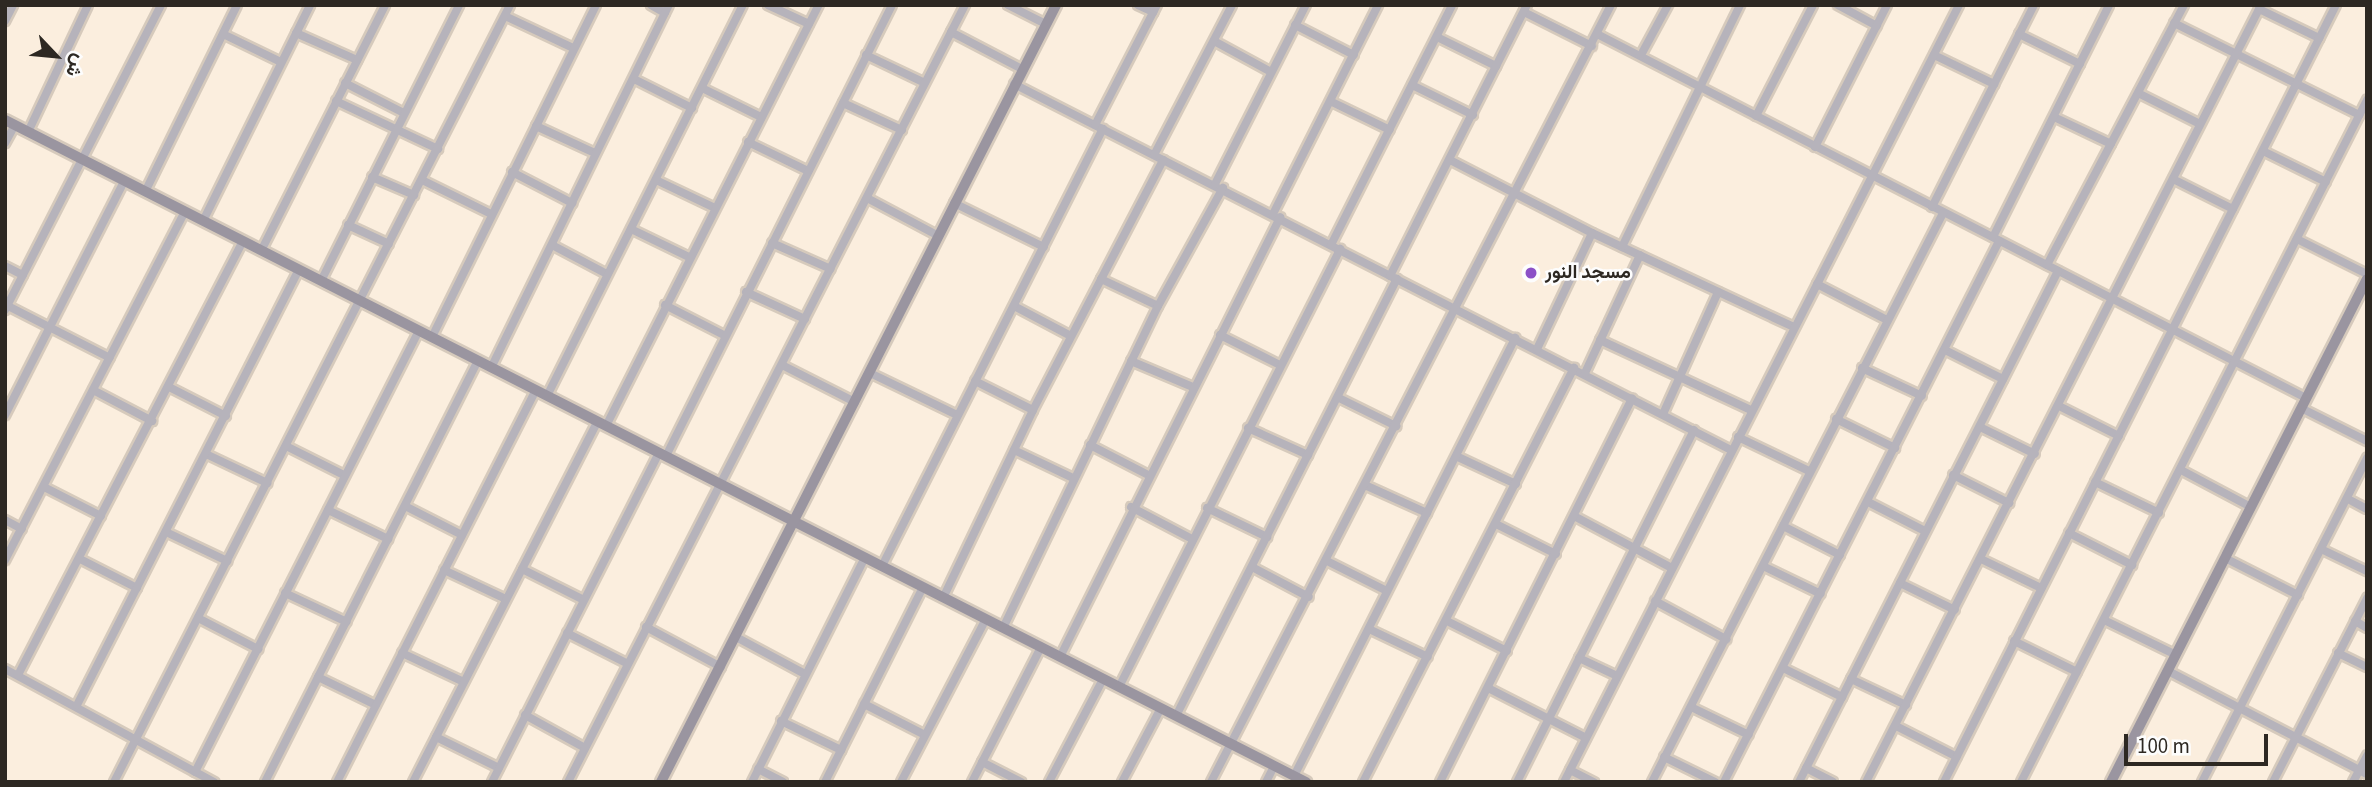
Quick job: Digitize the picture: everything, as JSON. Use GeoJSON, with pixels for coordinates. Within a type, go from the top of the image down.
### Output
{"type":"FeatureCollection","features":[{"type":"Feature","properties":{"kind":"street"},"geometry":{"type":"LineString","coordinates":[[5,21],[13,5]]}},
{"type":"Feature","properties":{"kind":"street"},"geometry":{"type":"LineString","coordinates":[[28,132],[88,5]]}},
{"type":"Feature","properties":{"kind":"street"},"geometry":{"type":"LineString","coordinates":[[110,358],[6,308],[160,8],[149,5]]}},
{"type":"Feature","properties":{"kind":"street"},"geometry":{"type":"LineString","coordinates":[[203,221],[310,5]]}},
{"type":"Feature","properties":{"kind":"street"},"geometry":{"type":"LineString","coordinates":[[261,251],[385,5]]}},
{"type":"Feature","properties":{"kind":"street"},"geometry":{"type":"LineString","coordinates":[[321,281],[459,5]]}},
{"type":"Feature","properties":{"kind":"street"},"geometry":{"type":"LineString","coordinates":[[114,782],[510,5]]}},
{"type":"Feature","properties":{"kind":"street"},"geometry":{"type":"LineString","coordinates":[[432,337],[596,5]]}},
{"type":"Feature","properties":{"kind":"street"},"geometry":{"type":"LineString","coordinates":[[491,368],[667,9],[651,5]]}},
{"type":"Feature","properties":{"kind":"street"},"geometry":{"type":"LineString","coordinates":[[337,782],[462,536],[631,229],[743,5]]}},
{"type":"Feature","properties":{"kind":"street"},"geometry":{"type":"LineString","coordinates":[[768,5],[809,24]]}},
{"type":"Feature","properties":{"kind":"street"},"geometry":{"type":"LineString","coordinates":[[413,782],[506,599],[665,305],[818,5]]}},
{"type":"Feature","properties":{"kind":"street"},"geometry":{"type":"LineString","coordinates":[[492,782],[584,600],[772,243],[892,5]]}},
{"type":"Feature","properties":{"kind":"street"},"geometry":{"type":"LineString","coordinates":[[568,782],[965,5]]}},
{"type":"Feature","properties":{"kind":"street"},"geometry":{"type":"LineString","coordinates":[[1008,5],[1046,24]]}},
{"type":"Feature","properties":{"kind":"street"},"geometry":{"type":"LineString","coordinates":[[661,782],[1056,5]]}},
{"type":"Feature","properties":{"kind":"street"},"geometry":{"type":"LineString","coordinates":[[882,566],[1044,247],[1155,9],[1138,5]]}},
{"type":"Feature","properties":{"kind":"street"},"geometry":{"type":"LineString","coordinates":[[1154,155],[1232,5]]}},
{"type":"Feature","properties":{"kind":"street"},"geometry":{"type":"LineString","coordinates":[[1003,628],[1073,478],[1306,5]]}},
{"type":"Feature","properties":{"kind":"street"},"geometry":{"type":"LineString","coordinates":[[1119,687],[1280,365],[1452,5]]}},
{"type":"Feature","properties":{"kind":"street"},"geometry":{"type":"LineString","coordinates":[[1211,782],[1367,486],[1611,5]]}},
{"type":"Feature","properties":{"kind":"street"},"geometry":{"type":"LineString","coordinates":[[1641,55],[1668,5]]}},
{"type":"Feature","properties":{"kind":"street"},"geometry":{"type":"LineString","coordinates":[[1622,247],[1740,5]]}},
{"type":"Feature","properties":{"kind":"street"},"geometry":{"type":"LineString","coordinates":[[1756,117],[1813,5]]}},
{"type":"Feature","properties":{"kind":"street"},"geometry":{"type":"LineString","coordinates":[[1838,5],[1877,26]]}},
{"type":"Feature","properties":{"kind":"street"},"geometry":{"type":"LineString","coordinates":[[1815,147],[1887,5]]}},
{"type":"Feature","properties":{"kind":"street"},"geometry":{"type":"LineString","coordinates":[[1564,782],[1959,5]]}},
{"type":"Feature","properties":{"kind":"street"},"geometry":{"type":"LineString","coordinates":[[1932,207],[2034,5]]}},
{"type":"Feature","properties":{"kind":"street"},"geometry":{"type":"LineString","coordinates":[[1724,782],[1945,350],[2109,5]]}},
{"type":"Feature","properties":{"kind":"street"},"geometry":{"type":"LineString","coordinates":[[2048,265],[2183,5]]}},
{"type":"Feature","properties":{"kind":"street"},"geometry":{"type":"LineString","coordinates":[[1944,782],[2336,5]]}},
{"type":"Feature","properties":{"kind":"street"},"geometry":{"type":"LineString","coordinates":[[145,191],[235,6]]}},
{"type":"Feature","properties":{"kind":"street"},"geometry":{"type":"LineString","coordinates":[[1060,657],[1131,507],[1220,335],[1332,102],[1374,7]]}},
{"type":"Feature","properties":{"kind":"street"},"geometry":{"type":"LineString","coordinates":[[1867,782],[2260,7],[2319,38]]}},
{"type":"Feature","properties":{"kind":"street"},"geometry":{"type":"LineString","coordinates":[[1176,716],[1339,398],[1450,160],[1526,9],[1592,46]]}},
{"type":"Feature","properties":{"kind":"street"},"geometry":{"type":"LineString","coordinates":[[505,16],[573,48]]}},
{"type":"Feature","properties":{"kind":"street"},"geometry":{"type":"LineString","coordinates":[[2174,23],[2359,115]]}},
{"type":"Feature","properties":{"kind":"street"},"geometry":{"type":"LineString","coordinates":[[1295,25],[1354,55]]}},
{"type":"Feature","properties":{"kind":"street"},"geometry":{"type":"LineString","coordinates":[[951,32],[1022,69]]}},
{"type":"Feature","properties":{"kind":"street"},"geometry":{"type":"LineString","coordinates":[[296,33],[357,60]]}},
{"type":"Feature","properties":{"kind":"street"},"geometry":{"type":"LineString","coordinates":[[223,34],[281,62]]}},
{"type":"Feature","properties":{"kind":"street"},"geometry":{"type":"LineString","coordinates":[[1597,34],[1871,177],[2172,328],[2235,362],[2367,441]]}},
{"type":"Feature","properties":{"kind":"street"},"geometry":{"type":"LineString","coordinates":[[2019,34],[2080,64]]}},
{"type":"Feature","properties":{"kind":"street"},"geometry":{"type":"LineString","coordinates":[[1437,37],[1496,66]]}},
{"type":"Feature","properties":{"kind":"street"},"geometry":{"type":"LineString","coordinates":[[1214,41],[1271,72]]}},
{"type":"Feature","properties":{"kind":"street"},"geometry":{"type":"LineString","coordinates":[[866,55],[925,83]]}},
{"type":"Feature","properties":{"kind":"street"},"geometry":{"type":"LineString","coordinates":[[1934,55],[1994,84]]}},
{"type":"Feature","properties":{"kind":"street"},"geometry":{"type":"LineString","coordinates":[[634,79],[692,108]]}},
{"type":"Feature","properties":{"kind":"street"},"geometry":{"type":"LineString","coordinates":[[345,83],[404,113]]}},
{"type":"Feature","properties":{"kind":"street"},"geometry":{"type":"LineString","coordinates":[[1014,84],[1276,215],[1731,450]]}},
{"type":"Feature","properties":{"kind":"street"},"geometry":{"type":"LineString","coordinates":[[1412,85],[1473,115]]}},
{"type":"Feature","properties":{"kind":"street"},"geometry":{"type":"LineString","coordinates":[[702,88],[761,117]]}},
{"type":"Feature","properties":{"kind":"street"},"geometry":{"type":"LineString","coordinates":[[2138,93],[2200,124]]}},
{"type":"Feature","properties":{"kind":"street"},"geometry":{"type":"LineString","coordinates":[[2021,782],[2367,100]]}},
{"type":"Feature","properties":{"kind":"street"},"geometry":{"type":"LineString","coordinates":[[336,101],[438,149]]}},
{"type":"Feature","properties":{"kind":"street"},"geometry":{"type":"LineString","coordinates":[[1332,102],[1390,130]]}},
{"type":"Feature","properties":{"kind":"street"},"geometry":{"type":"LineString","coordinates":[[843,103],[902,130]]}},
{"type":"Feature","properties":{"kind":"street"},"geometry":{"type":"LineString","coordinates":[[2054,117],[2111,144]]}},
{"type":"Feature","properties":{"kind":"street"},"geometry":{"type":"LineString","coordinates":[[5,143],[10,123],[1306,782]]}},
{"type":"Feature","properties":{"kind":"street"},"geometry":{"type":"LineString","coordinates":[[536,126],[595,153]]}},
{"type":"Feature","properties":{"kind":"street"},"geometry":{"type":"LineString","coordinates":[[748,142],[808,171]]}},
{"type":"Feature","properties":{"kind":"street"},"geometry":{"type":"LineString","coordinates":[[2263,151],[2326,182]]}},
{"type":"Feature","properties":{"kind":"street"},"geometry":{"type":"LineString","coordinates":[[943,598],[1033,410],[1163,160]]}},
{"type":"Feature","properties":{"kind":"street"},"geometry":{"type":"LineString","coordinates":[[1450,160],[1592,233],[1794,327]]}},
{"type":"Feature","properties":{"kind":"street"},"geometry":{"type":"LineString","coordinates":[[512,172],[572,203]]}},
{"type":"Feature","properties":{"kind":"street"},"geometry":{"type":"LineString","coordinates":[[372,177],[414,195]]}},
{"type":"Feature","properties":{"kind":"street"},"geometry":{"type":"LineString","coordinates":[[2173,179],[2233,209]]}},
{"type":"Feature","properties":{"kind":"street"},"geometry":{"type":"LineString","coordinates":[[422,180],[491,214]]}},
{"type":"Feature","properties":{"kind":"street"},"geometry":{"type":"LineString","coordinates":[[656,180],[715,208]]}},
{"type":"Feature","properties":{"kind":"street"},"geometry":{"type":"LineString","coordinates":[[5,415],[124,181]]}},
{"type":"Feature","properties":{"kind":"street"},"geometry":{"type":"LineString","coordinates":[[867,198],[937,235]]}},
{"type":"Feature","properties":{"kind":"street"},"geometry":{"type":"LineString","coordinates":[[954,204],[1044,247]]}},
{"type":"Feature","properties":{"kind":"street"},"geometry":{"type":"LineString","coordinates":[[5,560],[185,212]]}},
{"type":"Feature","properties":{"kind":"street"},"geometry":{"type":"LineString","coordinates":[[1652,782],[1885,319],[1943,213]]}},
{"type":"Feature","properties":{"kind":"street"},"geometry":{"type":"LineString","coordinates":[[348,225],[389,244]]}},
{"type":"Feature","properties":{"kind":"street"},"geometry":{"type":"LineString","coordinates":[[631,229],[689,257]]}},
{"type":"Feature","properties":{"kind":"street"},"geometry":{"type":"LineString","coordinates":[[1537,349],[1592,233]]}},
{"type":"Feature","properties":{"kind":"street"},"geometry":{"type":"LineString","coordinates":[[2111,782],[2367,276],[2298,239]]}},
{"type":"Feature","properties":{"kind":"street"},"geometry":{"type":"LineString","coordinates":[[18,676],[243,241]]}},
{"type":"Feature","properties":{"kind":"street"},"geometry":{"type":"LineString","coordinates":[[772,243],[831,269]]}},
{"type":"Feature","properties":{"kind":"street"},"geometry":{"type":"LineString","coordinates":[[552,245],[607,274]]}},
{"type":"Feature","properties":{"kind":"street"},"geometry":{"type":"LineString","coordinates":[[1585,373],[1640,256]]}},
{"type":"Feature","properties":{"kind":"street"},"geometry":{"type":"LineString","coordinates":[[5,266],[23,275]]}},
{"type":"Feature","properties":{"kind":"street"},"geometry":{"type":"LineString","coordinates":[[77,705],[299,270]]}},
{"type":"Feature","properties":{"kind":"street"},"geometry":{"type":"LineString","coordinates":[[1799,782],[2058,271]]}},
{"type":"Feature","properties":{"kind":"street"},"geometry":{"type":"LineString","coordinates":[[1101,279],[1158,306]]}},
{"type":"Feature","properties":{"kind":"street"},"geometry":{"type":"LineString","coordinates":[[1817,284],[1885,319]]}},
{"type":"Feature","properties":{"kind":"street"},"geometry":{"type":"LineString","coordinates":[[746,292],[805,319]]}},
{"type":"Feature","properties":{"kind":"street"},"geometry":{"type":"LineString","coordinates":[[1663,414],[1718,292]]}},
{"type":"Feature","properties":{"kind":"street"},"geometry":{"type":"LineString","coordinates":[[665,305],[723,335]]}},
{"type":"Feature","properties":{"kind":"street"},"geometry":{"type":"LineString","coordinates":[[1014,306],[1071,336]]}},
{"type":"Feature","properties":{"kind":"street"},"geometry":{"type":"LineString","coordinates":[[195,772],[419,331]]}},
{"type":"Feature","properties":{"kind":"street"},"geometry":{"type":"LineString","coordinates":[[1220,335],[1280,365]]}},
{"type":"Feature","properties":{"kind":"street"},"geometry":{"type":"LineString","coordinates":[[1294,776],[1516,338]]}},
{"type":"Feature","properties":{"kind":"street"},"geometry":{"type":"LineString","coordinates":[[1601,341],[1751,411]]}},
{"type":"Feature","properties":{"kind":"street"},"geometry":{"type":"LineString","coordinates":[[1945,350],[2003,379]]}},
{"type":"Feature","properties":{"kind":"street"},"geometry":{"type":"LineString","coordinates":[[265,782],[478,361]]}},
{"type":"Feature","properties":{"kind":"street"},"geometry":{"type":"LineString","coordinates":[[1131,361],[1194,387]]}},
{"type":"Feature","properties":{"kind":"street"},"geometry":{"type":"LineString","coordinates":[[782,365],[855,402]]}},
{"type":"Feature","properties":{"kind":"street"},"geometry":{"type":"LineString","coordinates":[[1363,782],[1574,368]]}},
{"type":"Feature","properties":{"kind":"street"},"geometry":{"type":"LineString","coordinates":[[1862,368],[1922,396]]}},
{"type":"Feature","properties":{"kind":"street"},"geometry":{"type":"LineString","coordinates":[[870,373],[957,415]]}},
{"type":"Feature","properties":{"kind":"street"},"geometry":{"type":"LineString","coordinates":[[975,381],[1033,410]]}},
{"type":"Feature","properties":{"kind":"street"},"geometry":{"type":"LineString","coordinates":[[169,387],[226,416]]}},
{"type":"Feature","properties":{"kind":"street"},"geometry":{"type":"LineString","coordinates":[[93,390],[152,421]]}},
{"type":"Feature","properties":{"kind":"street"},"geometry":{"type":"LineString","coordinates":[[1339,398],[1396,426]]}},
{"type":"Feature","properties":{"kind":"street"},"geometry":{"type":"LineString","coordinates":[[1440,782],[1632,398]]}},
{"type":"Feature","properties":{"kind":"street"},"geometry":{"type":"LineString","coordinates":[[2059,406],[2119,436]]}},
{"type":"Feature","properties":{"kind":"street"},"geometry":{"type":"LineString","coordinates":[[1836,419],[1895,448]]}},
{"type":"Feature","properties":{"kind":"street"},"geometry":{"type":"LineString","coordinates":[[1980,427],[2035,454]]}},
{"type":"Feature","properties":{"kind":"street"},"geometry":{"type":"LineString","coordinates":[[1248,428],[1308,455]]}},
{"type":"Feature","properties":{"kind":"street"},"geometry":{"type":"LineString","coordinates":[[1517,782],[1694,430]]}},
{"type":"Feature","properties":{"kind":"street"},"geometry":{"type":"LineString","coordinates":[[1738,437],[1809,471]]}},
{"type":"Feature","properties":{"kind":"street"},"geometry":{"type":"LineString","coordinates":[[1090,445],[1148,475]]}},
{"type":"Feature","properties":{"kind":"street"},"geometry":{"type":"LineString","coordinates":[[286,446],[344,475]]}},
{"type":"Feature","properties":{"kind":"street"},"geometry":{"type":"LineString","coordinates":[[1014,450],[1073,478]]}},
{"type":"Feature","properties":{"kind":"street"},"geometry":{"type":"LineString","coordinates":[[206,454],[267,483]]}},
{"type":"Feature","properties":{"kind":"street"},"geometry":{"type":"LineString","coordinates":[[1458,457],[1516,484]]}},
{"type":"Feature","properties":{"kind":"street"},"geometry":{"type":"LineString","coordinates":[[2203,782],[2367,458]]}},
{"type":"Feature","properties":{"kind":"street"},"geometry":{"type":"LineString","coordinates":[[2180,470],[2251,507]]}},
{"type":"Feature","properties":{"kind":"street"},"geometry":{"type":"LineString","coordinates":[[1953,475],[2008,503]]}},
{"type":"Feature","properties":{"kind":"street"},"geometry":{"type":"LineString","coordinates":[[2095,482],[2159,513]]}},
{"type":"Feature","properties":{"kind":"street"},"geometry":{"type":"LineString","coordinates":[[1367,486],[1427,513]]}},
{"type":"Feature","properties":{"kind":"street"},"geometry":{"type":"LineString","coordinates":[[44,487],[101,516]]}},
{"type":"Feature","properties":{"kind":"street"},"geometry":{"type":"LineString","coordinates":[[2348,499],[2367,509]]}},
{"type":"Feature","properties":{"kind":"street"},"geometry":{"type":"LineString","coordinates":[[1868,502],[1925,531]]}},
{"type":"Feature","properties":{"kind":"street"},"geometry":{"type":"LineString","coordinates":[[405,506],[462,536]]}},
{"type":"Feature","properties":{"kind":"street"},"geometry":{"type":"LineString","coordinates":[[1131,507],[1192,539]]}},
{"type":"Feature","properties":{"kind":"street"},"geometry":{"type":"LineString","coordinates":[[1207,508],[1267,537]]}},
{"type":"Feature","properties":{"kind":"street"},"geometry":{"type":"LineString","coordinates":[[328,510],[388,539]]}},
{"type":"Feature","properties":{"kind":"street"},"geometry":{"type":"LineString","coordinates":[[1574,516],[1672,568]]}},
{"type":"Feature","properties":{"kind":"street"},"geometry":{"type":"LineString","coordinates":[[5,520],[22,529]]}},
{"type":"Feature","properties":{"kind":"street"},"geometry":{"type":"LineString","coordinates":[[1496,524],[1556,554]]}},
{"type":"Feature","properties":{"kind":"street"},"geometry":{"type":"LineString","coordinates":[[1783,526],[1840,555]]}},
{"type":"Feature","properties":{"kind":"street"},"geometry":{"type":"LineString","coordinates":[[166,532],[227,561]]}},
{"type":"Feature","properties":{"kind":"street"},"geometry":{"type":"LineString","coordinates":[[2069,534],[2132,565]]}},
{"type":"Feature","properties":{"kind":"street"},"geometry":{"type":"LineString","coordinates":[[2321,549],[2367,571]]}},
{"type":"Feature","properties":{"kind":"street"},"geometry":{"type":"LineString","coordinates":[[752,782],[864,557]]}},
{"type":"Feature","properties":{"kind":"street"},"geometry":{"type":"LineString","coordinates":[[2225,558],[2298,595]]}},
{"type":"Feature","properties":{"kind":"street"},"geometry":{"type":"LineString","coordinates":[[80,559],[137,588]]}},
{"type":"Feature","properties":{"kind":"street"},"geometry":{"type":"LineString","coordinates":[[1982,559],[2041,588]]}},
{"type":"Feature","properties":{"kind":"street"},"geometry":{"type":"LineString","coordinates":[[1327,561],[1387,590]]}},
{"type":"Feature","properties":{"kind":"street"},"geometry":{"type":"LineString","coordinates":[[1763,566],[1821,594]]}},
{"type":"Feature","properties":{"kind":"street"},"geometry":{"type":"LineString","coordinates":[[1252,567],[1309,597]]}},
{"type":"Feature","properties":{"kind":"street"},"geometry":{"type":"LineString","coordinates":[[522,569],[584,600]]}},
{"type":"Feature","properties":{"kind":"street"},"geometry":{"type":"LineString","coordinates":[[444,570],[506,599]]}},
{"type":"Feature","properties":{"kind":"street"},"geometry":{"type":"LineString","coordinates":[[1900,583],[1955,610]]}},
{"type":"Feature","properties":{"kind":"street"},"geometry":{"type":"LineString","coordinates":[[825,782],[923,587]]}},
{"type":"Feature","properties":{"kind":"street"},"geometry":{"type":"LineString","coordinates":[[285,593],[347,622]]}},
{"type":"Feature","properties":{"kind":"street"},"geometry":{"type":"LineString","coordinates":[[2273,782],[2367,598]]}},
{"type":"Feature","properties":{"kind":"street"},"geometry":{"type":"LineString","coordinates":[[1655,601],[1726,639]]}},
{"type":"Feature","properties":{"kind":"street"},"geometry":{"type":"LineString","coordinates":[[198,618],[258,649]]}},
{"type":"Feature","properties":{"kind":"street"},"geometry":{"type":"LineString","coordinates":[[904,781],[925,734],[986,619]]}},
{"type":"Feature","properties":{"kind":"street"},"geometry":{"type":"LineString","coordinates":[[2104,620],[2176,654]]}},
{"type":"Feature","properties":{"kind":"street"},"geometry":{"type":"LineString","coordinates":[[1447,621],[1507,651]]}},
{"type":"Feature","properties":{"kind":"street"},"geometry":{"type":"LineString","coordinates":[[2355,621],[2367,628]]}},
{"type":"Feature","properties":{"kind":"street"},"geometry":{"type":"LineString","coordinates":[[646,627],[721,667]]}},
{"type":"Feature","properties":{"kind":"street"},"geometry":{"type":"LineString","coordinates":[[1369,629],[1428,657]]}},
{"type":"Feature","properties":{"kind":"street"},"geometry":{"type":"LineString","coordinates":[[567,633],[628,664]]}},
{"type":"Feature","properties":{"kind":"street"},"geometry":{"type":"LineString","coordinates":[[736,637],[805,674]]}},
{"type":"Feature","properties":{"kind":"street"},"geometry":{"type":"LineString","coordinates":[[2014,641],[2077,672]]}},
{"type":"Feature","properties":{"kind":"street"},"geometry":{"type":"LineString","coordinates":[[972,782],[1041,647]]}},
{"type":"Feature","properties":{"kind":"street"},"geometry":{"type":"LineString","coordinates":[[402,653],[464,682]]}},
{"type":"Feature","properties":{"kind":"street"},"geometry":{"type":"LineString","coordinates":[[2338,653],[2367,667]]}},
{"type":"Feature","properties":{"kind":"street"},"geometry":{"type":"LineString","coordinates":[[1579,657],[1617,676]]}},
{"type":"Feature","properties":{"kind":"street"},"geometry":{"type":"LineString","coordinates":[[1783,668],[1842,697]]}},
{"type":"Feature","properties":{"kind":"street"},"geometry":{"type":"LineString","coordinates":[[5,669],[77,705],[203,779],[214,782]]}},
{"type":"Feature","properties":{"kind":"street"},"geometry":{"type":"LineString","coordinates":[[2168,671],[2363,772]]}},
{"type":"Feature","properties":{"kind":"street"},"geometry":{"type":"LineString","coordinates":[[318,677],[376,705]]}},
{"type":"Feature","properties":{"kind":"street"},"geometry":{"type":"LineString","coordinates":[[1049,782],[1103,679]]}},
{"type":"Feature","properties":{"kind":"street"},"geometry":{"type":"LineString","coordinates":[[1851,679],[1906,705]]}},
{"type":"Feature","properties":{"kind":"street"},"geometry":{"type":"LineString","coordinates":[[1488,688],[1586,738]]}},
{"type":"Feature","properties":{"kind":"street"},"geometry":{"type":"LineString","coordinates":[[864,704],[925,734]]}},
{"type":"Feature","properties":{"kind":"street"},"geometry":{"type":"LineString","coordinates":[[1691,707],[1749,735]]}},
{"type":"Feature","properties":{"kind":"street"},"geometry":{"type":"LineString","coordinates":[[1122,782],[1160,708]]}},
{"type":"Feature","properties":{"kind":"street"},"geometry":{"type":"LineString","coordinates":[[525,715],[585,748]]}},
{"type":"Feature","properties":{"kind":"street"},"geometry":{"type":"LineString","coordinates":[[781,721],[841,750]]}},
{"type":"Feature","properties":{"kind":"street"},"geometry":{"type":"LineString","coordinates":[[1896,726],[1957,757]]}},
{"type":"Feature","properties":{"kind":"street"},"geometry":{"type":"LineString","coordinates":[[436,737],[499,768]]}},
{"type":"Feature","properties":{"kind":"street"},"geometry":{"type":"LineString","coordinates":[[2353,782],[2363,772],[2367,756]]}},
{"type":"Feature","properties":{"kind":"street"},"geometry":{"type":"LineString","coordinates":[[1664,757],[1716,782]]}},
{"type":"Feature","properties":{"kind":"street"},"geometry":{"type":"LineString","coordinates":[[982,762],[1021,782]]}},
{"type":"Feature","properties":{"kind":"street"},"geometry":{"type":"LineString","coordinates":[[1266,782],[1274,766]]}},
{"type":"Feature","properties":{"kind":"street"},"geometry":{"type":"LineString","coordinates":[[1806,768],[1833,782]]}},
{"type":"Feature","properties":{"kind":"street"},"geometry":{"type":"LineString","coordinates":[[758,769],[783,782]]}},
{"type":"Feature","properties":{"kind":"street"},"geometry":{"type":"LineString","coordinates":[[1570,770],[1594,782]]}},
{"type":"Feature","properties":{"kind":"place","name":"مسجد النور"},"geometry":{"type":"Point","coordinates":[1531,273]}}]}
